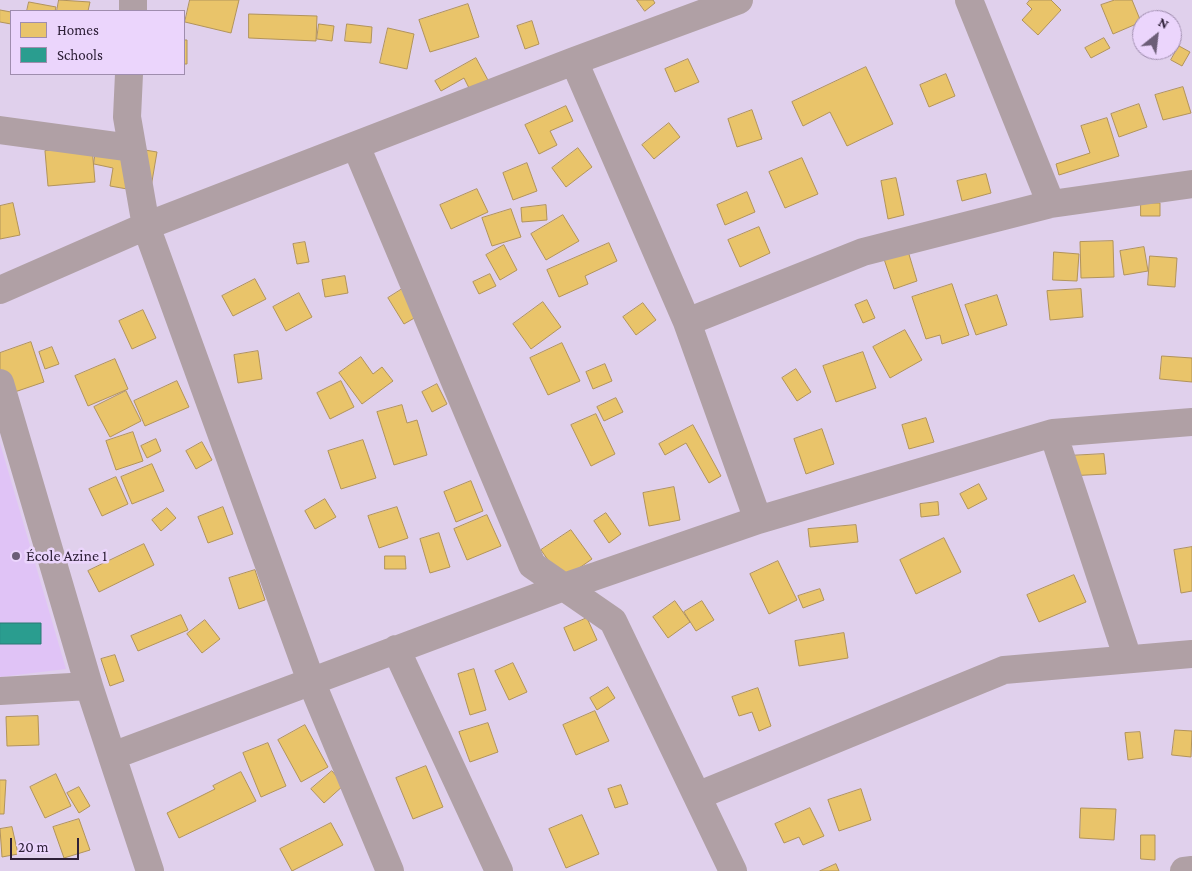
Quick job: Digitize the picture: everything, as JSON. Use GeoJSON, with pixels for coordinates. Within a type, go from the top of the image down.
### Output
{"type":"FeatureCollection","features":[{"type":"Feature","properties":{"kind":"street"},"geometry":{"type":"LineString","coordinates":[[0,290],[146,226],[574,61],[739,0]]}},
{"type":"Feature","properties":{"kind":"street"},"geometry":{"type":"LineString","coordinates":[[969,0],[1051,204]]}},
{"type":"Feature","properties":{"kind":"street"},"geometry":{"type":"LineString","coordinates":[[574,61],[687,322],[758,520]]}},
{"type":"Feature","properties":{"kind":"street"},"geometry":{"type":"LineString","coordinates":[[129,75],[127,117],[146,226],[310,681],[390,871]]}},
{"type":"Feature","properties":{"kind":"street"},"geometry":{"type":"LineString","coordinates":[[0,130],[132,148]]}},
{"type":"Feature","properties":{"kind":"street"},"geometry":{"type":"LineString","coordinates":[[356,146],[532,565],[613,621],[733,871]]}},
{"type":"Feature","properties":{"kind":"street"},"geometry":{"type":"LineString","coordinates":[[687,322],[864,252],[1051,204],[1192,184]]}},
{"type":"Feature","properties":{"kind":"street"},"geometry":{"type":"LineString","coordinates":[[0,383],[89,686],[150,871]]}},
{"type":"Feature","properties":{"kind":"street"},"geometry":{"type":"LineString","coordinates":[[112,756],[564,587],[758,520],[1053,433],[1192,422]]}},
{"type":"Feature","properties":{"kind":"street"},"geometry":{"type":"LineString","coordinates":[[1053,433],[1128,659]]}},
{"type":"Feature","properties":{"kind":"street"},"geometry":{"type":"LineString","coordinates":[[396,649],[499,871]]}},
{"type":"Feature","properties":{"kind":"street"},"geometry":{"type":"LineString","coordinates":[[697,796],[1004,670],[1192,654]]}},
{"type":"Feature","properties":{"kind":"street"},"geometry":{"type":"LineString","coordinates":[[0,691],[89,686]]}},
{"type":"Feature","properties":{"kind":"street"},"geometry":{"type":"LineString","coordinates":[[1184,871],[1192,870]]}},
{"type":"Feature","properties":{"kind":"shaded area","name":"École Azine 1"},"geometry":{"type":"Polygon","coordinates":[[[0,443],[66,669],[0,677],[0,443]]]}},
{"type":"Feature","properties":{"kind":"building: Homes"},"geometry":{"type":"Polygon","coordinates":[[[59,0],[90,2],[88,10],[57,10],[59,0]]]}},
{"type":"Feature","properties":{"kind":"building: Homes"},"geometry":{"type":"Polygon","coordinates":[[[190,0],[239,0],[231,33],[185,22],[190,0]]]}},
{"type":"Feature","properties":{"kind":"building: Homes"},"geometry":{"type":"Polygon","coordinates":[[[637,0],[653,0],[655,3],[645,11],[637,0]]]}},
{"type":"Feature","properties":{"kind":"building: Homes"},"geometry":{"type":"Polygon","coordinates":[[[1030,0],[1051,0],[1061,10],[1038,35],[1022,20],[1032,9],[1027,4],[1030,0]]]}},
{"type":"Feature","properties":{"kind":"building: Homes"},"geometry":{"type":"Polygon","coordinates":[[[1115,0],[1132,0],[1136,10],[1132,10],[1132,26],[1113,34],[1101,5],[1115,0]]]}},
{"type":"Feature","properties":{"kind":"building: Homes"},"geometry":{"type":"Polygon","coordinates":[[[29,2],[56,7],[55,10],[27,10],[29,2]]]}},
{"type":"Feature","properties":{"kind":"building: Homes"},"geometry":{"type":"Polygon","coordinates":[[[468,4],[479,37],[430,52],[419,20],[468,4]]]}},
{"type":"Feature","properties":{"kind":"building: Homes"},"geometry":{"type":"Polygon","coordinates":[[[0,10],[10,12],[10,24],[0,22],[0,10]]]}},
{"type":"Feature","properties":{"kind":"building: Homes"},"geometry":{"type":"Polygon","coordinates":[[[249,14],[317,16],[316,41],[249,38],[249,14]]]}},
{"type":"Feature","properties":{"kind":"building: Homes"},"geometry":{"type":"Polygon","coordinates":[[[532,21],[539,44],[525,49],[517,26],[532,21]]]}},
{"type":"Feature","properties":{"kind":"building: Homes"},"geometry":{"type":"Polygon","coordinates":[[[319,24],[334,26],[332,41],[317,39],[319,24]]]}},
{"type":"Feature","properties":{"kind":"building: Homes"},"geometry":{"type":"Polygon","coordinates":[[[347,24],[372,27],[371,43],[345,41],[347,24]]]}},
{"type":"Feature","properties":{"kind":"building: Homes"},"geometry":{"type":"Polygon","coordinates":[[[388,28],[414,34],[407,69],[380,63],[388,28]]]}},
{"type":"Feature","properties":{"kind":"building: Homes"},"geometry":{"type":"Polygon","coordinates":[[[1104,38],[1110,48],[1091,58],[1085,48],[1104,38]]]}},
{"type":"Feature","properties":{"kind":"building: Homes"},"geometry":{"type":"Polygon","coordinates":[[[185,40],[187,40],[187,64],[185,64],[185,40]]]}},
{"type":"Feature","properties":{"kind":"building: Homes"},"geometry":{"type":"Polygon","coordinates":[[[1182,48],[1190,52],[1182,66],[1171,60],[1182,60],[1182,48]]]}},
{"type":"Feature","properties":{"kind":"building: Homes"},"geometry":{"type":"Polygon","coordinates":[[[476,58],[489,82],[471,92],[464,78],[441,91],[435,81],[476,58]]]}},
{"type":"Feature","properties":{"kind":"building: Homes"},"geometry":{"type":"Polygon","coordinates":[[[688,59],[699,82],[675,92],[665,69],[688,59]]]}},
{"type":"Feature","properties":{"kind":"building: Homes"},"geometry":{"type":"Polygon","coordinates":[[[866,67],[893,124],[847,146],[830,112],[803,126],[792,102],[866,67]]]}},
{"type":"Feature","properties":{"kind":"building: Homes"},"geometry":{"type":"Polygon","coordinates":[[[946,74],[955,96],[929,107],[920,85],[946,74]]]}},
{"type":"Feature","properties":{"kind":"building: Homes"},"geometry":{"type":"Polygon","coordinates":[[[1183,87],[1191,113],[1163,120],[1155,95],[1183,87]]]}},
{"type":"Feature","properties":{"kind":"building: Homes"},"geometry":{"type":"Polygon","coordinates":[[[1139,104],[1147,127],[1119,137],[1111,114],[1139,104]]]}},
{"type":"Feature","properties":{"kind":"building: Homes"},"geometry":{"type":"Polygon","coordinates":[[[566,106],[573,121],[550,131],[557,145],[539,154],[525,125],[566,106]]]}},
{"type":"Feature","properties":{"kind":"building: Homes"},"geometry":{"type":"Polygon","coordinates":[[[752,110],[762,139],[737,147],[728,119],[752,110]]]}},
{"type":"Feature","properties":{"kind":"building: Homes"},"geometry":{"type":"Polygon","coordinates":[[[1107,118],[1119,156],[1059,175],[1056,164],[1090,153],[1081,126],[1107,118]]]}},
{"type":"Feature","properties":{"kind":"building: Homes"},"geometry":{"type":"Polygon","coordinates":[[[669,123],[680,137],[654,159],[642,145],[669,123]]]}},
{"type":"Feature","properties":{"kind":"building: Homes"},"geometry":{"type":"Polygon","coordinates":[[[97,142],[157,152],[150,193],[110,186],[113,168],[94,164],[97,142]]]}},
{"type":"Feature","properties":{"kind":"building: Homes"},"geometry":{"type":"Polygon","coordinates":[[[92,147],[95,182],[48,186],[45,151],[92,147]]]}},
{"type":"Feature","properties":{"kind":"building: Homes"},"geometry":{"type":"Polygon","coordinates":[[[578,148],[592,167],[566,187],[552,168],[578,148]]]}},
{"type":"Feature","properties":{"kind":"building: Homes"},"geometry":{"type":"Polygon","coordinates":[[[802,158],[818,194],[785,208],[769,172],[802,158]]]}},
{"type":"Feature","properties":{"kind":"building: Homes"},"geometry":{"type":"Polygon","coordinates":[[[527,163],[537,191],[513,200],[503,173],[527,163]]]}},
{"type":"Feature","properties":{"kind":"building: Homes"},"geometry":{"type":"Polygon","coordinates":[[[986,174],[991,193],[962,201],[957,181],[986,174]]]}},
{"type":"Feature","properties":{"kind":"building: Homes"},"geometry":{"type":"Polygon","coordinates":[[[896,178],[904,215],[888,219],[881,181],[896,178]]]}},
{"type":"Feature","properties":{"kind":"building: Homes"},"geometry":{"type":"Polygon","coordinates":[[[477,189],[488,212],[451,229],[440,205],[477,189]]]}},
{"type":"Feature","properties":{"kind":"building: Homes"},"geometry":{"type":"Polygon","coordinates":[[[747,192],[755,212],[725,225],[717,205],[747,192]]]}},
{"type":"Feature","properties":{"kind":"building: Homes"},"geometry":{"type":"Polygon","coordinates":[[[13,203],[20,235],[0,239],[0,206],[13,203]]]}},
{"type":"Feature","properties":{"kind":"building: Homes"},"geometry":{"type":"Polygon","coordinates":[[[1141,203],[1160,203],[1160,216],[1141,216],[1141,203]]]}},
{"type":"Feature","properties":{"kind":"building: Homes"},"geometry":{"type":"Polygon","coordinates":[[[546,205],[547,220],[522,222],[521,208],[546,205]]]}},
{"type":"Feature","properties":{"kind":"building: Homes"},"geometry":{"type":"Polygon","coordinates":[[[511,209],[521,237],[492,246],[482,218],[511,209]]]}},
{"type":"Feature","properties":{"kind":"building: Homes"},"geometry":{"type":"Polygon","coordinates":[[[563,215],[579,241],[546,260],[531,234],[563,215]]]}},
{"type":"Feature","properties":{"kind":"building: Homes"},"geometry":{"type":"Polygon","coordinates":[[[759,227],[770,253],[740,267],[728,240],[759,227]]]}},
{"type":"Feature","properties":{"kind":"building: Homes"},"geometry":{"type":"Polygon","coordinates":[[[1113,241],[1114,277],[1081,278],[1080,242],[1113,241]]]}},
{"type":"Feature","properties":{"kind":"building: Homes"},"geometry":{"type":"Polygon","coordinates":[[[305,242],[309,262],[297,264],[293,244],[305,242]]]}},
{"type":"Feature","properties":{"kind":"building: Homes"},"geometry":{"type":"Polygon","coordinates":[[[609,243],[617,261],[585,276],[588,284],[559,297],[547,270],[609,243]]]}},
{"type":"Feature","properties":{"kind":"building: Homes"},"geometry":{"type":"Polygon","coordinates":[[[504,245],[517,270],[500,280],[486,255],[504,245]]]}},
{"type":"Feature","properties":{"kind":"building: Homes"},"geometry":{"type":"Polygon","coordinates":[[[1144,247],[1148,271],[1124,275],[1120,251],[1144,247]]]}},
{"type":"Feature","properties":{"kind":"building: Homes"},"geometry":{"type":"Polygon","coordinates":[[[908,251],[917,281],[894,289],[884,259],[908,251]]]}},
{"type":"Feature","properties":{"kind":"building: Homes"},"geometry":{"type":"Polygon","coordinates":[[[1054,252],[1079,254],[1077,281],[1053,280],[1054,252]]]}},
{"type":"Feature","properties":{"kind":"building: Homes"},"geometry":{"type":"Polygon","coordinates":[[[1150,256],[1177,258],[1175,287],[1148,285],[1150,256]]]}},
{"type":"Feature","properties":{"kind":"building: Homes"},"geometry":{"type":"Polygon","coordinates":[[[490,274],[496,286],[479,294],[473,282],[490,274]]]}},
{"type":"Feature","properties":{"kind":"building: Homes"},"geometry":{"type":"Polygon","coordinates":[[[345,276],[348,293],[325,297],[322,280],[345,276]]]}},
{"type":"Feature","properties":{"kind":"building: Homes"},"geometry":{"type":"Polygon","coordinates":[[[255,279],[266,299],[233,316],[222,296],[255,279]]]}},
{"type":"Feature","properties":{"kind":"building: Homes"},"geometry":{"type":"Polygon","coordinates":[[[952,284],[969,335],[942,344],[940,335],[926,339],[912,297],[952,284]]]}},
{"type":"Feature","properties":{"kind":"building: Homes"},"geometry":{"type":"Polygon","coordinates":[[[407,286],[423,313],[404,324],[388,298],[407,286]]]}},
{"type":"Feature","properties":{"kind":"building: Homes"},"geometry":{"type":"Polygon","coordinates":[[[1081,289],[1083,317],[1050,320],[1047,291],[1081,289]]]}},
{"type":"Feature","properties":{"kind":"building: Homes"},"geometry":{"type":"Polygon","coordinates":[[[299,293],[312,317],[286,331],[273,307],[299,293]]]}},
{"type":"Feature","properties":{"kind":"building: Homes"},"geometry":{"type":"Polygon","coordinates":[[[997,295],[1007,325],[976,335],[965,305],[997,295]]]}},
{"type":"Feature","properties":{"kind":"building: Homes"},"geometry":{"type":"Polygon","coordinates":[[[867,300],[875,318],[863,323],[855,305],[867,300]]]}},
{"type":"Feature","properties":{"kind":"building: Homes"},"geometry":{"type":"Polygon","coordinates":[[[543,302],[561,327],[531,349],[513,324],[543,302]]]}},
{"type":"Feature","properties":{"kind":"building: Homes"},"geometry":{"type":"Polygon","coordinates":[[[643,303],[656,320],[636,335],[623,317],[643,303]]]}},
{"type":"Feature","properties":{"kind":"building: Homes"},"geometry":{"type":"Polygon","coordinates":[[[143,310],[156,338],[132,349],[119,321],[143,310]]]}},
{"type":"Feature","properties":{"kind":"building: Homes"},"geometry":{"type":"Polygon","coordinates":[[[905,330],[922,360],[890,378],[873,347],[905,330]]]}},
{"type":"Feature","properties":{"kind":"building: Homes"},"geometry":{"type":"Polygon","coordinates":[[[31,342],[44,382],[0,397],[0,353],[31,342]]]}},
{"type":"Feature","properties":{"kind":"building: Homes"},"geometry":{"type":"Polygon","coordinates":[[[562,343],[580,381],[548,395],[530,358],[562,343]]]}},
{"type":"Feature","properties":{"kind":"building: Homes"},"geometry":{"type":"Polygon","coordinates":[[[52,347],[59,364],[45,369],[39,352],[52,347]]]}},
{"type":"Feature","properties":{"kind":"building: Homes"},"geometry":{"type":"Polygon","coordinates":[[[258,351],[262,379],[238,383],[234,355],[258,351]]]}},
{"type":"Feature","properties":{"kind":"building: Homes"},"geometry":{"type":"Polygon","coordinates":[[[863,352],[876,388],[836,402],[823,366],[863,352]]]}},
{"type":"Feature","properties":{"kind":"building: Homes"},"geometry":{"type":"Polygon","coordinates":[[[1162,356],[1192,358],[1192,382],[1160,379],[1162,356]]]}},
{"type":"Feature","properties":{"kind":"building: Homes"},"geometry":{"type":"Polygon","coordinates":[[[361,357],[373,374],[382,367],[393,381],[362,404],[339,373],[361,357]]]}},
{"type":"Feature","properties":{"kind":"building: Homes"},"geometry":{"type":"Polygon","coordinates":[[[115,359],[128,389],[88,406],[75,376],[115,359]]]}},
{"type":"Feature","properties":{"kind":"building: Homes"},"geometry":{"type":"Polygon","coordinates":[[[605,364],[612,381],[593,389],[586,372],[605,364]]]}},
{"type":"Feature","properties":{"kind":"building: Homes"},"geometry":{"type":"Polygon","coordinates":[[[796,369],[811,392],[797,401],[782,378],[796,369]]]}},
{"type":"Feature","properties":{"kind":"building: Homes"},"geometry":{"type":"Polygon","coordinates":[[[177,381],[189,407],[145,426],[134,401],[177,381]]]}},
{"type":"Feature","properties":{"kind":"building: Homes"},"geometry":{"type":"Polygon","coordinates":[[[341,381],[354,407],[330,419],[317,393],[341,381]]]}},
{"type":"Feature","properties":{"kind":"building: Homes"},"geometry":{"type":"Polygon","coordinates":[[[437,384],[447,404],[432,412],[422,392],[437,384]]]}},
{"type":"Feature","properties":{"kind":"building: Homes"},"geometry":{"type":"Polygon","coordinates":[[[126,391],[141,421],[110,437],[94,407],[126,391]]]}},
{"type":"Feature","properties":{"kind":"building: Homes"},"geometry":{"type":"Polygon","coordinates":[[[616,398],[623,412],[604,421],[597,407],[616,398]]]}},
{"type":"Feature","properties":{"kind":"building: Homes"},"geometry":{"type":"Polygon","coordinates":[[[402,405],[407,423],[417,420],[427,455],[394,465],[377,412],[402,405]]]}},
{"type":"Feature","properties":{"kind":"building: Homes"},"geometry":{"type":"Polygon","coordinates":[[[596,414],[615,454],[591,466],[571,425],[596,414]]]}},
{"type":"Feature","properties":{"kind":"building: Homes"},"geometry":{"type":"Polygon","coordinates":[[[926,418],[934,442],[909,449],[902,425],[926,418]]]}},
{"type":"Feature","properties":{"kind":"building: Homes"},"geometry":{"type":"Polygon","coordinates":[[[693,425],[721,476],[709,483],[686,443],[665,455],[659,444],[693,425]]]}},
{"type":"Feature","properties":{"kind":"building: Homes"},"geometry":{"type":"Polygon","coordinates":[[[822,429],[834,464],[806,474],[794,439],[822,429]]]}},
{"type":"Feature","properties":{"kind":"building: Homes"},"geometry":{"type":"Polygon","coordinates":[[[133,432],[143,461],[116,470],[106,441],[133,432]]]}},
{"type":"Feature","properties":{"kind":"building: Homes"},"geometry":{"type":"Polygon","coordinates":[[[156,439],[161,451],[147,458],[141,446],[156,439]]]}},
{"type":"Feature","properties":{"kind":"building: Homes"},"geometry":{"type":"Polygon","coordinates":[[[363,440],[376,478],[341,489],[328,451],[363,440]]]}},
{"type":"Feature","properties":{"kind":"building: Homes"},"geometry":{"type":"Polygon","coordinates":[[[202,442],[212,460],[196,469],[186,451],[202,442]]]}},
{"type":"Feature","properties":{"kind":"building: Homes"},"geometry":{"type":"Polygon","coordinates":[[[1104,454],[1106,474],[1068,476],[1067,456],[1104,454]]]}},
{"type":"Feature","properties":{"kind":"building: Homes"},"geometry":{"type":"Polygon","coordinates":[[[152,464],[164,491],[132,504],[121,477],[152,464]]]}},
{"type":"Feature","properties":{"kind":"building: Homes"},"geometry":{"type":"Polygon","coordinates":[[[116,477],[128,504],[102,516],[89,489],[116,477]]]}},
{"type":"Feature","properties":{"kind":"building: Homes"},"geometry":{"type":"Polygon","coordinates":[[[471,481],[483,511],[456,522],[444,492],[471,481]]]}},
{"type":"Feature","properties":{"kind":"building: Homes"},"geometry":{"type":"Polygon","coordinates":[[[979,484],[987,499],[968,509],[960,494],[979,484]]]}},
{"type":"Feature","properties":{"kind":"building: Homes"},"geometry":{"type":"Polygon","coordinates":[[[674,487],[680,520],[649,526],[643,493],[674,487]]]}},
{"type":"Feature","properties":{"kind":"building: Homes"},"geometry":{"type":"Polygon","coordinates":[[[325,499],[336,517],[315,529],[305,511],[325,499]]]}},
{"type":"Feature","properties":{"kind":"building: Homes"},"geometry":{"type":"Polygon","coordinates":[[[938,502],[939,515],[921,517],[920,504],[938,502]]]}},
{"type":"Feature","properties":{"kind":"building: Homes"},"geometry":{"type":"Polygon","coordinates":[[[223,507],[233,534],[208,543],[198,517],[223,507]]]}},
{"type":"Feature","properties":{"kind":"building: Homes"},"geometry":{"type":"Polygon","coordinates":[[[397,507],[408,538],[379,548],[368,516],[397,507]]]}},
{"type":"Feature","properties":{"kind":"building: Homes"},"geometry":{"type":"Polygon","coordinates":[[[167,508],[176,518],[161,531],[152,520],[167,508]]]}},
{"type":"Feature","properties":{"kind":"building: Homes"},"geometry":{"type":"Polygon","coordinates":[[[606,513],[621,534],[609,543],[594,521],[606,513]]]}},
{"type":"Feature","properties":{"kind":"building: Homes"},"geometry":{"type":"Polygon","coordinates":[[[487,515],[501,546],[467,560],[454,529],[487,515]]]}},
{"type":"Feature","properties":{"kind":"building: Homes"},"geometry":{"type":"Polygon","coordinates":[[[856,525],[858,542],[810,547],[808,529],[856,525]]]}},
{"type":"Feature","properties":{"kind":"building: Homes"},"geometry":{"type":"Polygon","coordinates":[[[571,530],[592,559],[562,580],[541,550],[571,530]]]}},
{"type":"Feature","properties":{"kind":"building: Homes"},"geometry":{"type":"Polygon","coordinates":[[[439,533],[450,567],[430,573],[420,539],[439,533]]]}},
{"type":"Feature","properties":{"kind":"building: Homes"},"geometry":{"type":"Polygon","coordinates":[[[944,538],[961,572],[916,594],[900,560],[944,538]]]}},
{"type":"Feature","properties":{"kind":"building: Homes"},"geometry":{"type":"Polygon","coordinates":[[[144,544],[154,565],[99,592],[88,571],[144,544]]]}},
{"type":"Feature","properties":{"kind":"building: Homes"},"geometry":{"type":"Polygon","coordinates":[[[1192,547],[1192,591],[1181,593],[1174,550],[1192,547]]]}},
{"type":"Feature","properties":{"kind":"building: Homes"},"geometry":{"type":"Polygon","coordinates":[[[385,556],[405,556],[406,569],[385,569],[385,556]]]}},
{"type":"Feature","properties":{"kind":"building: Homes"},"geometry":{"type":"Polygon","coordinates":[[[778,561],[797,600],[769,614],[750,574],[778,561]]]}},
{"type":"Feature","properties":{"kind":"building: Homes"},"geometry":{"type":"Polygon","coordinates":[[[255,570],[265,600],[239,609],[229,578],[255,570]]]}},
{"type":"Feature","properties":{"kind":"building: Homes"},"geometry":{"type":"Polygon","coordinates":[[[1074,575],[1086,602],[1039,622],[1027,595],[1074,575]]]}},
{"type":"Feature","properties":{"kind":"building: Homes"},"geometry":{"type":"Polygon","coordinates":[[[820,589],[824,600],[803,608],[798,596],[820,589]]]}},
{"type":"Feature","properties":{"kind":"building: Homes"},"geometry":{"type":"Polygon","coordinates":[[[675,601],[690,622],[668,638],[653,617],[675,601]]]}},
{"type":"Feature","properties":{"kind":"building: Homes"},"geometry":{"type":"Polygon","coordinates":[[[702,601],[714,620],[696,631],[684,612],[702,601]]]}},
{"type":"Feature","properties":{"kind":"building: Homes"},"geometry":{"type":"Polygon","coordinates":[[[181,615],[188,630],[138,651],[131,636],[181,615]]]}},
{"type":"Feature","properties":{"kind":"building: Homes"},"geometry":{"type":"Polygon","coordinates":[[[587,618],[597,640],[574,651],[564,628],[587,618]]]}},
{"type":"Feature","properties":{"kind":"building: Homes"},"geometry":{"type":"Polygon","coordinates":[[[205,620],[220,639],[202,653],[187,634],[205,620]]]}},
{"type":"Feature","properties":{"kind":"building: Homes"},"geometry":{"type":"Polygon","coordinates":[[[844,633],[848,658],[799,666],[795,641],[844,633]]]}},
{"type":"Feature","properties":{"kind":"building: Homes"},"geometry":{"type":"Polygon","coordinates":[[[115,655],[124,681],[110,686],[101,659],[115,655]]]}},
{"type":"Feature","properties":{"kind":"building: Homes"},"geometry":{"type":"Polygon","coordinates":[[[513,663],[527,692],[509,700],[495,671],[513,663]]]}},
{"type":"Feature","properties":{"kind":"building: Homes"},"geometry":{"type":"Polygon","coordinates":[[[474,669],[486,710],[470,715],[458,674],[474,669]]]}},
{"type":"Feature","properties":{"kind":"building: Homes"},"geometry":{"type":"Polygon","coordinates":[[[608,687],[615,698],[597,710],[590,698],[608,687]]]}},
{"type":"Feature","properties":{"kind":"building: Homes"},"geometry":{"type":"Polygon","coordinates":[[[758,688],[771,726],[759,731],[752,712],[739,716],[732,697],[758,688]]]}},
{"type":"Feature","properties":{"kind":"building: Homes"},"geometry":{"type":"Polygon","coordinates":[[[595,711],[609,741],[576,755],[563,725],[595,711]]]}},
{"type":"Feature","properties":{"kind":"building: Homes"},"geometry":{"type":"Polygon","coordinates":[[[38,716],[39,745],[7,746],[6,717],[38,716]]]}},
{"type":"Feature","properties":{"kind":"building: Homes"},"geometry":{"type":"Polygon","coordinates":[[[488,723],[498,752],[470,762],[459,732],[488,723]]]}},
{"type":"Feature","properties":{"kind":"building: Homes"},"geometry":{"type":"Polygon","coordinates":[[[305,725],[328,767],[301,782],[278,740],[305,725]]]}},
{"type":"Feature","properties":{"kind":"building: Homes"},"geometry":{"type":"Polygon","coordinates":[[[1175,730],[1192,731],[1191,757],[1172,755],[1175,730]]]}},
{"type":"Feature","properties":{"kind":"building: Homes"},"geometry":{"type":"Polygon","coordinates":[[[1140,732],[1143,758],[1128,760],[1125,733],[1140,732]]]}},
{"type":"Feature","properties":{"kind":"building: Homes"},"geometry":{"type":"Polygon","coordinates":[[[268,743],[286,786],[261,797],[243,753],[268,743]]]}},
{"type":"Feature","properties":{"kind":"building: Homes"},"geometry":{"type":"Polygon","coordinates":[[[426,766],[443,807],[413,819],[396,778],[426,766]]]}},
{"type":"Feature","properties":{"kind":"building: Homes"},"geometry":{"type":"Polygon","coordinates":[[[332,771],[344,785],[324,803],[311,789],[332,771]]]}},
{"type":"Feature","properties":{"kind":"building: Homes"},"geometry":{"type":"Polygon","coordinates":[[[241,772],[256,801],[179,838],[167,813],[215,789],[213,786],[241,772]]]}},
{"type":"Feature","properties":{"kind":"building: Homes"},"geometry":{"type":"Polygon","coordinates":[[[56,774],[71,806],[45,818],[30,787],[56,774]]]}},
{"type":"Feature","properties":{"kind":"building: Homes"},"geometry":{"type":"Polygon","coordinates":[[[0,780],[6,780],[4,814],[0,814],[0,780]]]}},
{"type":"Feature","properties":{"kind":"building: Homes"},"geometry":{"type":"Polygon","coordinates":[[[621,785],[628,804],[615,808],[608,789],[621,785]]]}},
{"type":"Feature","properties":{"kind":"building: Homes"},"geometry":{"type":"Polygon","coordinates":[[[79,787],[90,806],[79,813],[67,793],[79,787]]]}},
{"type":"Feature","properties":{"kind":"building: Homes"},"geometry":{"type":"Polygon","coordinates":[[[861,789],[871,820],[839,831],[828,800],[861,789]]]}},
{"type":"Feature","properties":{"kind":"building: Homes"},"geometry":{"type":"Polygon","coordinates":[[[810,808],[824,836],[803,845],[799,837],[784,843],[775,824],[810,808]]]}},
{"type":"Feature","properties":{"kind":"building: Homes"},"geometry":{"type":"Polygon","coordinates":[[[1081,808],[1116,809],[1114,840],[1080,838],[1081,808]]]}},
{"type":"Feature","properties":{"kind":"building: Homes"},"geometry":{"type":"Polygon","coordinates":[[[582,815],[599,854],[566,868],[549,829],[582,815]]]}},
{"type":"Feature","properties":{"kind":"building: Homes"},"geometry":{"type":"Polygon","coordinates":[[[79,819],[90,850],[64,858],[53,827],[79,819]]]}},
{"type":"Feature","properties":{"kind":"building: Homes"},"geometry":{"type":"Polygon","coordinates":[[[331,823],[343,845],[292,871],[280,849],[331,823]]]}},
{"type":"Feature","properties":{"kind":"building: Homes"},"geometry":{"type":"Polygon","coordinates":[[[12,827],[18,854],[2,857],[0,829],[12,827]]]}},
{"type":"Feature","properties":{"kind":"building: Homes"},"geometry":{"type":"Polygon","coordinates":[[[1141,835],[1155,835],[1155,860],[1141,859],[1141,835]]]}},
{"type":"Feature","properties":{"kind":"building: Homes"},"geometry":{"type":"Polygon","coordinates":[[[836,864],[839,871],[820,871],[836,864]]]}},
{"type":"Feature","properties":{"kind":"building: Schools"},"geometry":{"type":"Polygon","coordinates":[[[0,623],[41,623],[41,644],[0,644],[0,623]]]}},
{"type":"Feature","properties":{"kind":"place","name":"École Azine 1"},"geometry":{"type":"Point","coordinates":[16,556]}}]}
